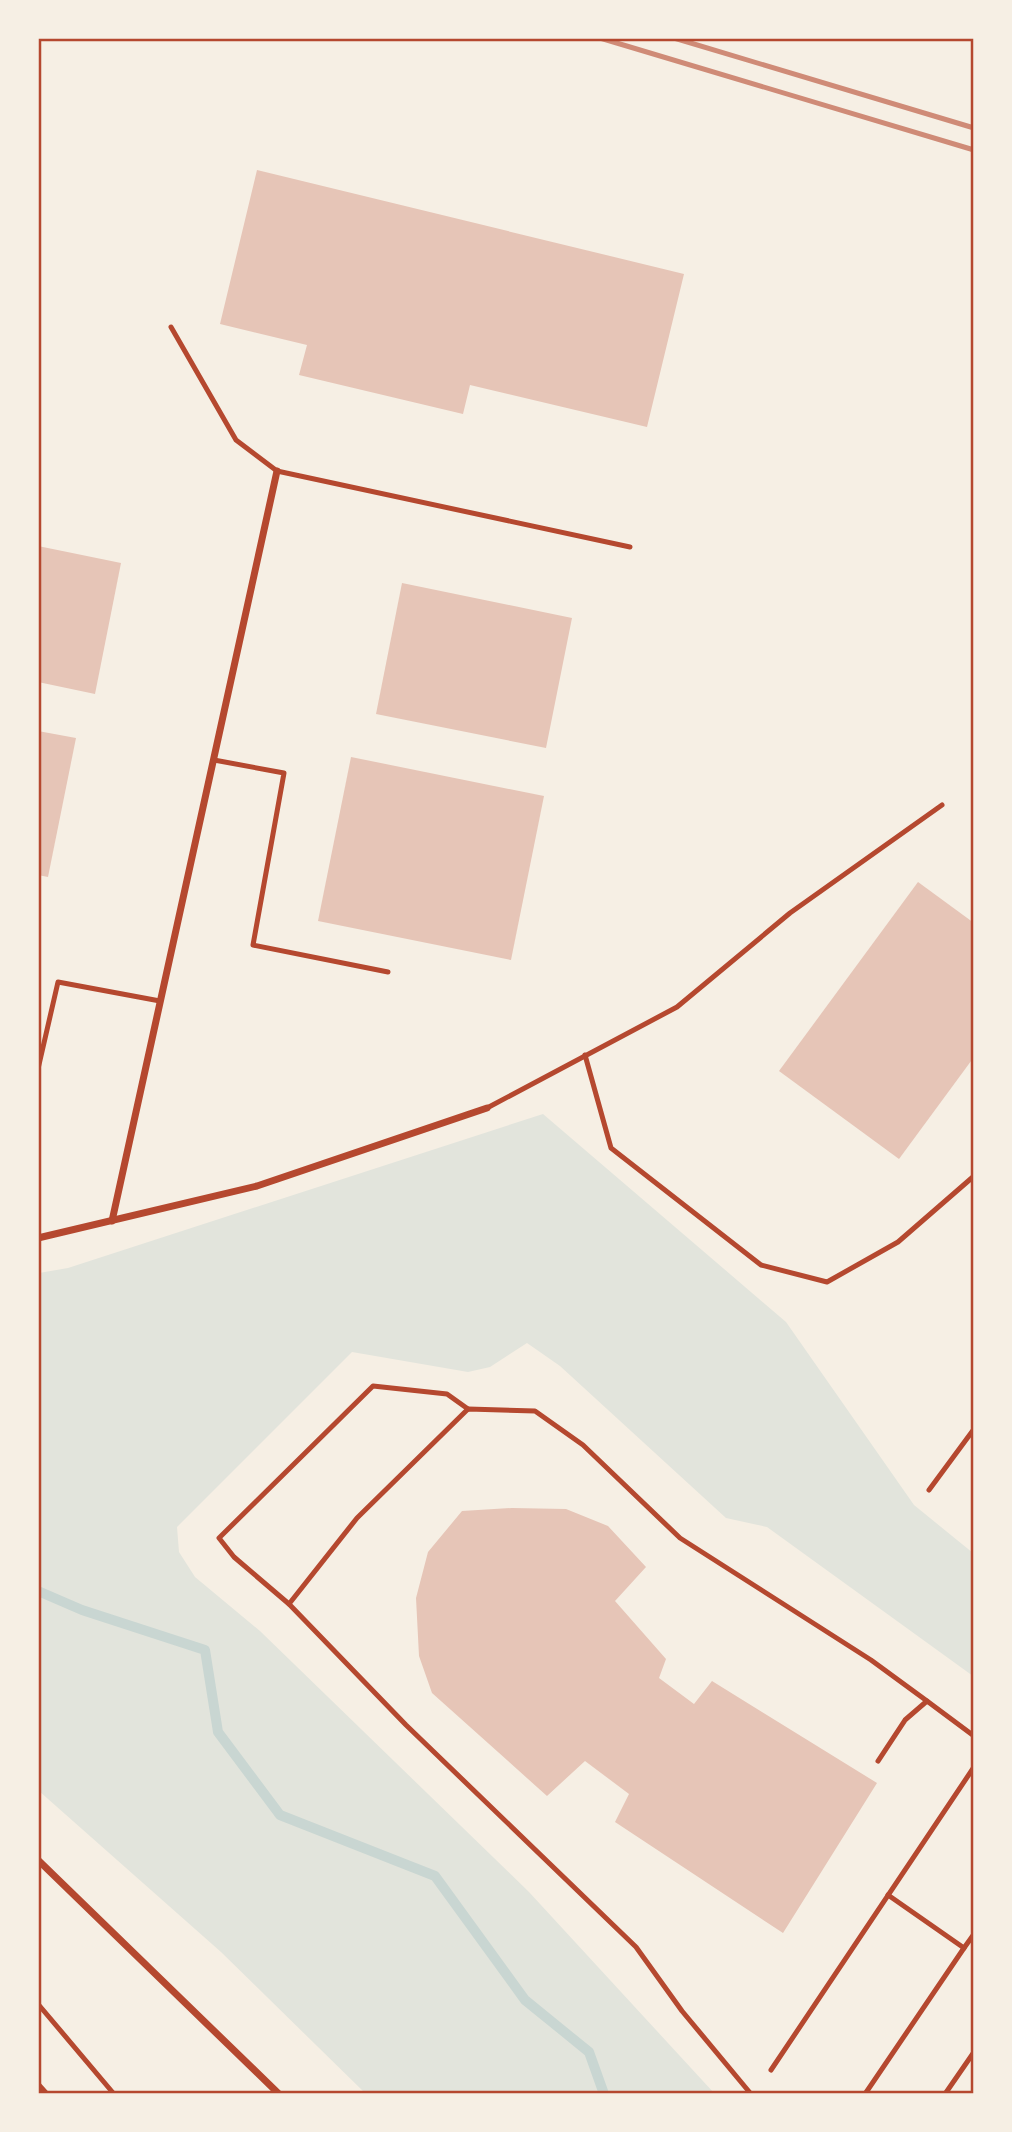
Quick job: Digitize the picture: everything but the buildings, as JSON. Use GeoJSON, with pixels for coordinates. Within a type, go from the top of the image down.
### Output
{"type":"FeatureCollection","features":[{"type":"Feature","properties":{"kind":"street"},"geometry":{"type":"LineString","coordinates":[[112,1221],[277,471]]}},
{"type":"Feature","properties":{"kind":"street"},"geometry":{"type":"LineString","coordinates":[[38,1238],[257,1186],[487,1108]]}},
{"type":"Feature","properties":{"kind":"street"},"geometry":{"type":"LineString","coordinates":[[38,1860],[279,2094]]}},
{"type":"Feature","properties":{"kind":"lane"},"geometry":{"type":"LineString","coordinates":[[171,327],[236,440],[277,471],[629,547]]}},
{"type":"Feature","properties":{"kind":"lane"},"geometry":{"type":"LineString","coordinates":[[214,760],[284,773],[253,945],[388,972]]}},
{"type":"Feature","properties":{"kind":"lane"},"geometry":{"type":"LineString","coordinates":[[487,1108],[677,1007],[790,913],[942,805]]}},
{"type":"Feature","properties":{"kind":"lane"},"geometry":{"type":"LineString","coordinates":[[38,1069],[58,982],[160,1001]]}},
{"type":"Feature","properties":{"kind":"lane"},"geometry":{"type":"LineString","coordinates":[[585,1055],[611,1148],[761,1265],[827,1282],[898,1242],[974,1176]]}},
{"type":"Feature","properties":{"kind":"lane"},"geometry":{"type":"LineString","coordinates":[[751,2094],[682,2011],[636,1947],[406,1725],[289,1604],[234,1557],[219,1538],[373,1386],[447,1394],[468,1409],[535,1410],[583,1445],[680,1538],[871,1660],[974,1736]]}},
{"type":"Feature","properties":{"kind":"lane"},"geometry":{"type":"LineString","coordinates":[[289,1604],[357,1518],[468,1409]]}},
{"type":"Feature","properties":{"kind":"lane"},"geometry":{"type":"LineString","coordinates":[[929,1490],[974,1429]]}},
{"type":"Feature","properties":{"kind":"lane"},"geometry":{"type":"LineString","coordinates":[[878,1761],[905,1720],[927,1701]]}},
{"type":"Feature","properties":{"kind":"lane"},"geometry":{"type":"LineString","coordinates":[[771,2070],[974,1767]]}},
{"type":"Feature","properties":{"kind":"lane"},"geometry":{"type":"LineString","coordinates":[[888,1895],[964,1948]]}},
{"type":"Feature","properties":{"kind":"lane"},"geometry":{"type":"LineString","coordinates":[[865,2094],[974,1934]]}},
{"type":"Feature","properties":{"kind":"lane"},"geometry":{"type":"LineString","coordinates":[[38,2004],[114,2094]]}},
{"type":"Feature","properties":{"kind":"lane"},"geometry":{"type":"LineString","coordinates":[[945,2094],[974,2052]]}},
{"type":"Feature","properties":{"kind":"lane"},"geometry":{"type":"LineString","coordinates":[[38,2084],[47,2094]]}},
{"type":"Feature","properties":{"kind":"shaded area"},"geometry":{"type":"Polygon","coordinates":[[[543,1114],[786,1322],[914,1505],[973,1553],[973,1676],[767,1527],[726,1518],[560,1366],[527,1343],[490,1367],[468,1372],[352,1352],[177,1527],[179,1552],[195,1577],[260,1631],[529,1892],[714,2093],[365,2093],[221,1952],[39,1791],[39,1273],[68,1268],[543,1114]]]}},
{"type":"Feature","properties":{"kind":"waterway"},"geometry":{"type":"LineString","coordinates":[[38,1591],[82,1610],[205,1650],[218,1732],[280,1815],[435,1876],[525,2000],[589,2052],[604,2094]]}},
{"type":"Feature","properties":{"kind":"railway"},"geometry":{"type":"LineString","coordinates":[[600,38],[974,150]]}},
{"type":"Feature","properties":{"kind":"railway"},"geometry":{"type":"LineString","coordinates":[[674,38],[974,128]]}}]}
